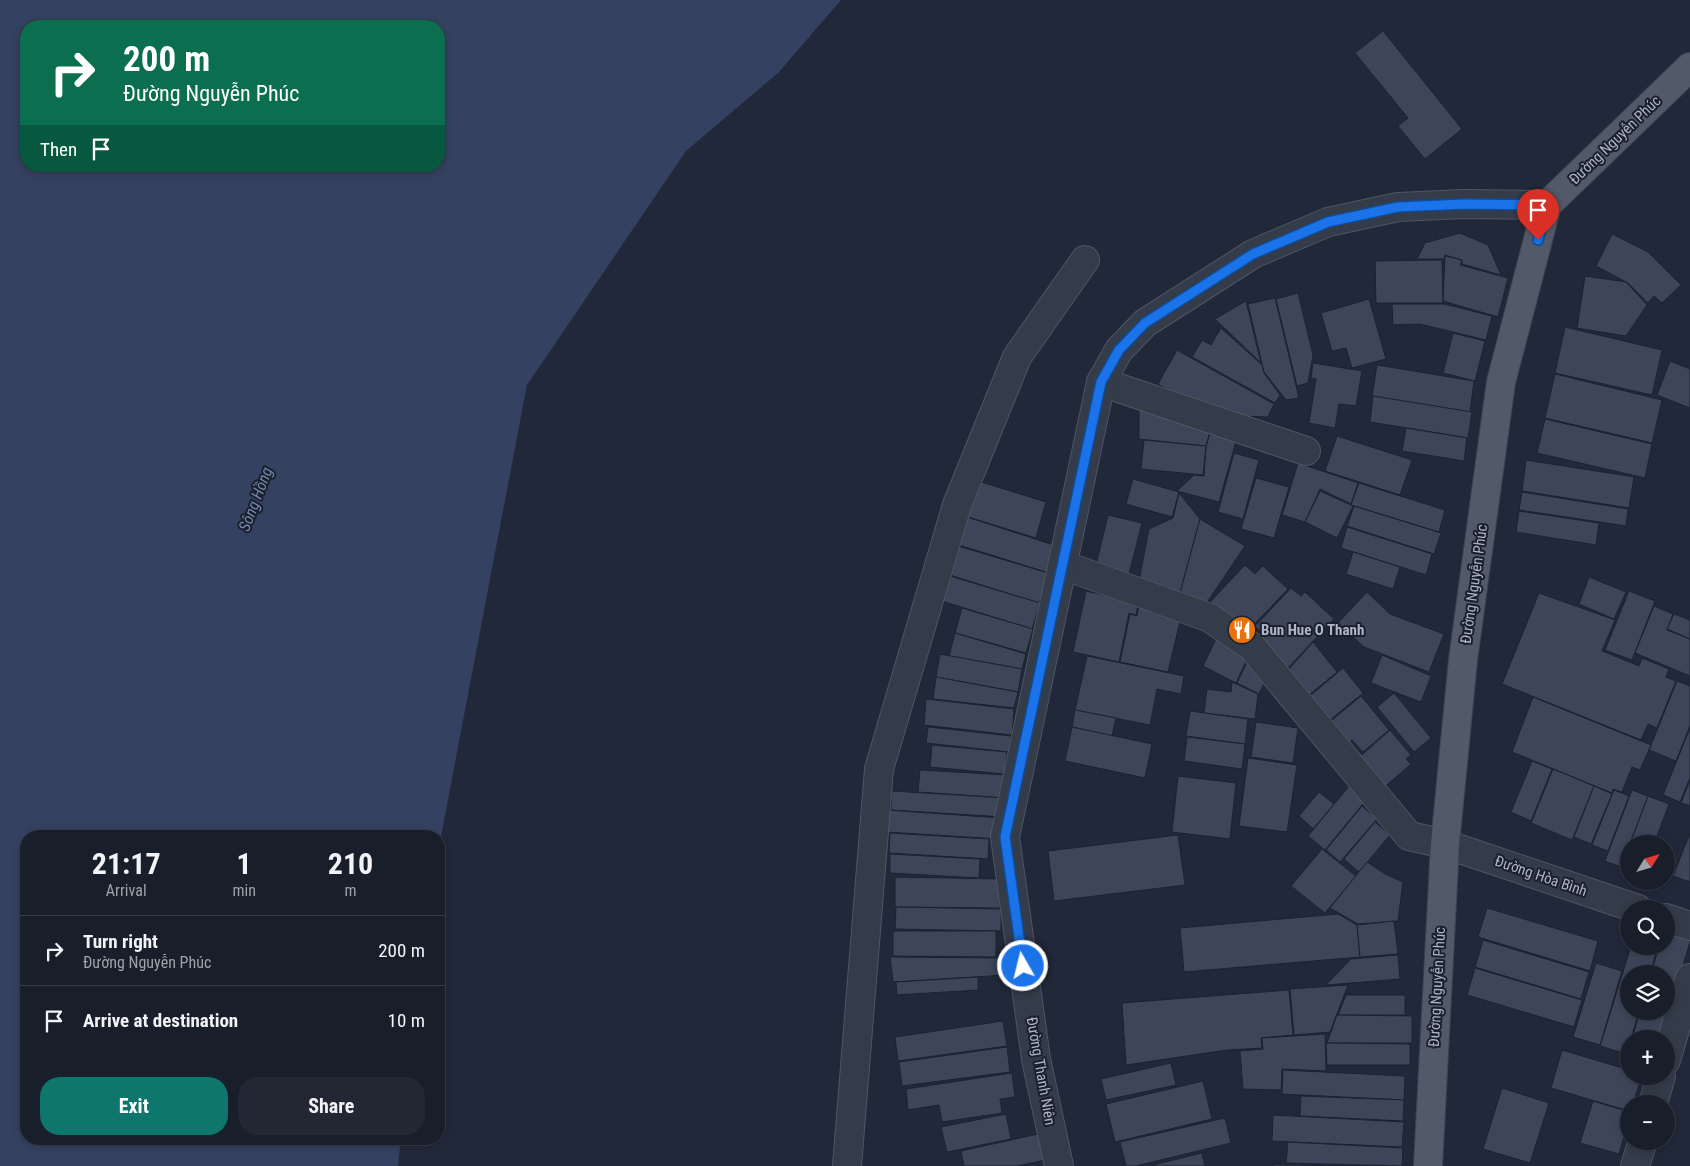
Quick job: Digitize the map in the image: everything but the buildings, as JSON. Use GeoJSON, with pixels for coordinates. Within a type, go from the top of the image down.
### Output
{"type":"FeatureCollection","features":[{"type":"Feature","properties":{"kind":"main road","name":"Đường Nguyễn Phúc"},"geometry":{"type":"LineString","coordinates":[[1431,1165],[1444,844],[1463,660],[1501,382],[1547,205],[1690,67]]}},
{"type":"Feature","properties":{"kind":"street","name":"Đường Thanh Niên"},"geometry":{"type":"LineString","coordinates":[[1059,1166],[1036,1058],[1005,837],[1101,382],[1119,350],[1145,323],[1253,254],[1328,222],[1398,207],[1464,204],[1547,205]]}},
{"type":"Feature","properties":{"kind":"street"},"geometry":{"type":"LineString","coordinates":[[847,1166],[879,770],[957,505],[1013,367],[1017,358],[1086,260]]}},
{"type":"Feature","properties":{"kind":"street"},"geometry":{"type":"LineString","coordinates":[[1101,382],[1306,451]]}},
{"type":"Feature","properties":{"kind":"street","name":"Đường Hòa Bình"},"geometry":{"type":"LineString","coordinates":[[1063,565],[1210,618],[1252,647],[1410,836],[1444,844],[1620,903]]}},
{"type":"Feature","properties":{"kind":"street"},"geometry":{"type":"LineString","coordinates":[[1675,921],[1690,926]]}},
{"type":"Feature","properties":{"kind":"street"},"geometry":{"type":"LineString","coordinates":[[1675,1030],[1690,978]]}},
{"type":"Feature","properties":{"kind":"street"},"geometry":{"type":"LineString","coordinates":[[1635,1166],[1639,1150]]}},
{"type":"Feature","properties":{"kind":"water","name":"Sông Hồng"},"geometry":{"type":"Polygon","coordinates":[[[0,0],[841,0],[778,73],[686,151],[527,385],[442,830],[20,830],[20,1145],[400,1145],[398,1166],[0,1166],[0,0]]]}},
{"type":"Feature","properties":{"kind":"place","name":"Bun Hue O Thanh"},"geometry":{"type":"Point","coordinates":[1242,630]}},
{"type":"Feature","properties":{"kind":"route"},"geometry":{"type":"LineString","coordinates":[[1023,966],[1005,837],[1101,382],[1119,350],[1145,323],[1253,254],[1328,222],[1398,207],[1464,204],[1547,205],[1538,240]]}}]}
